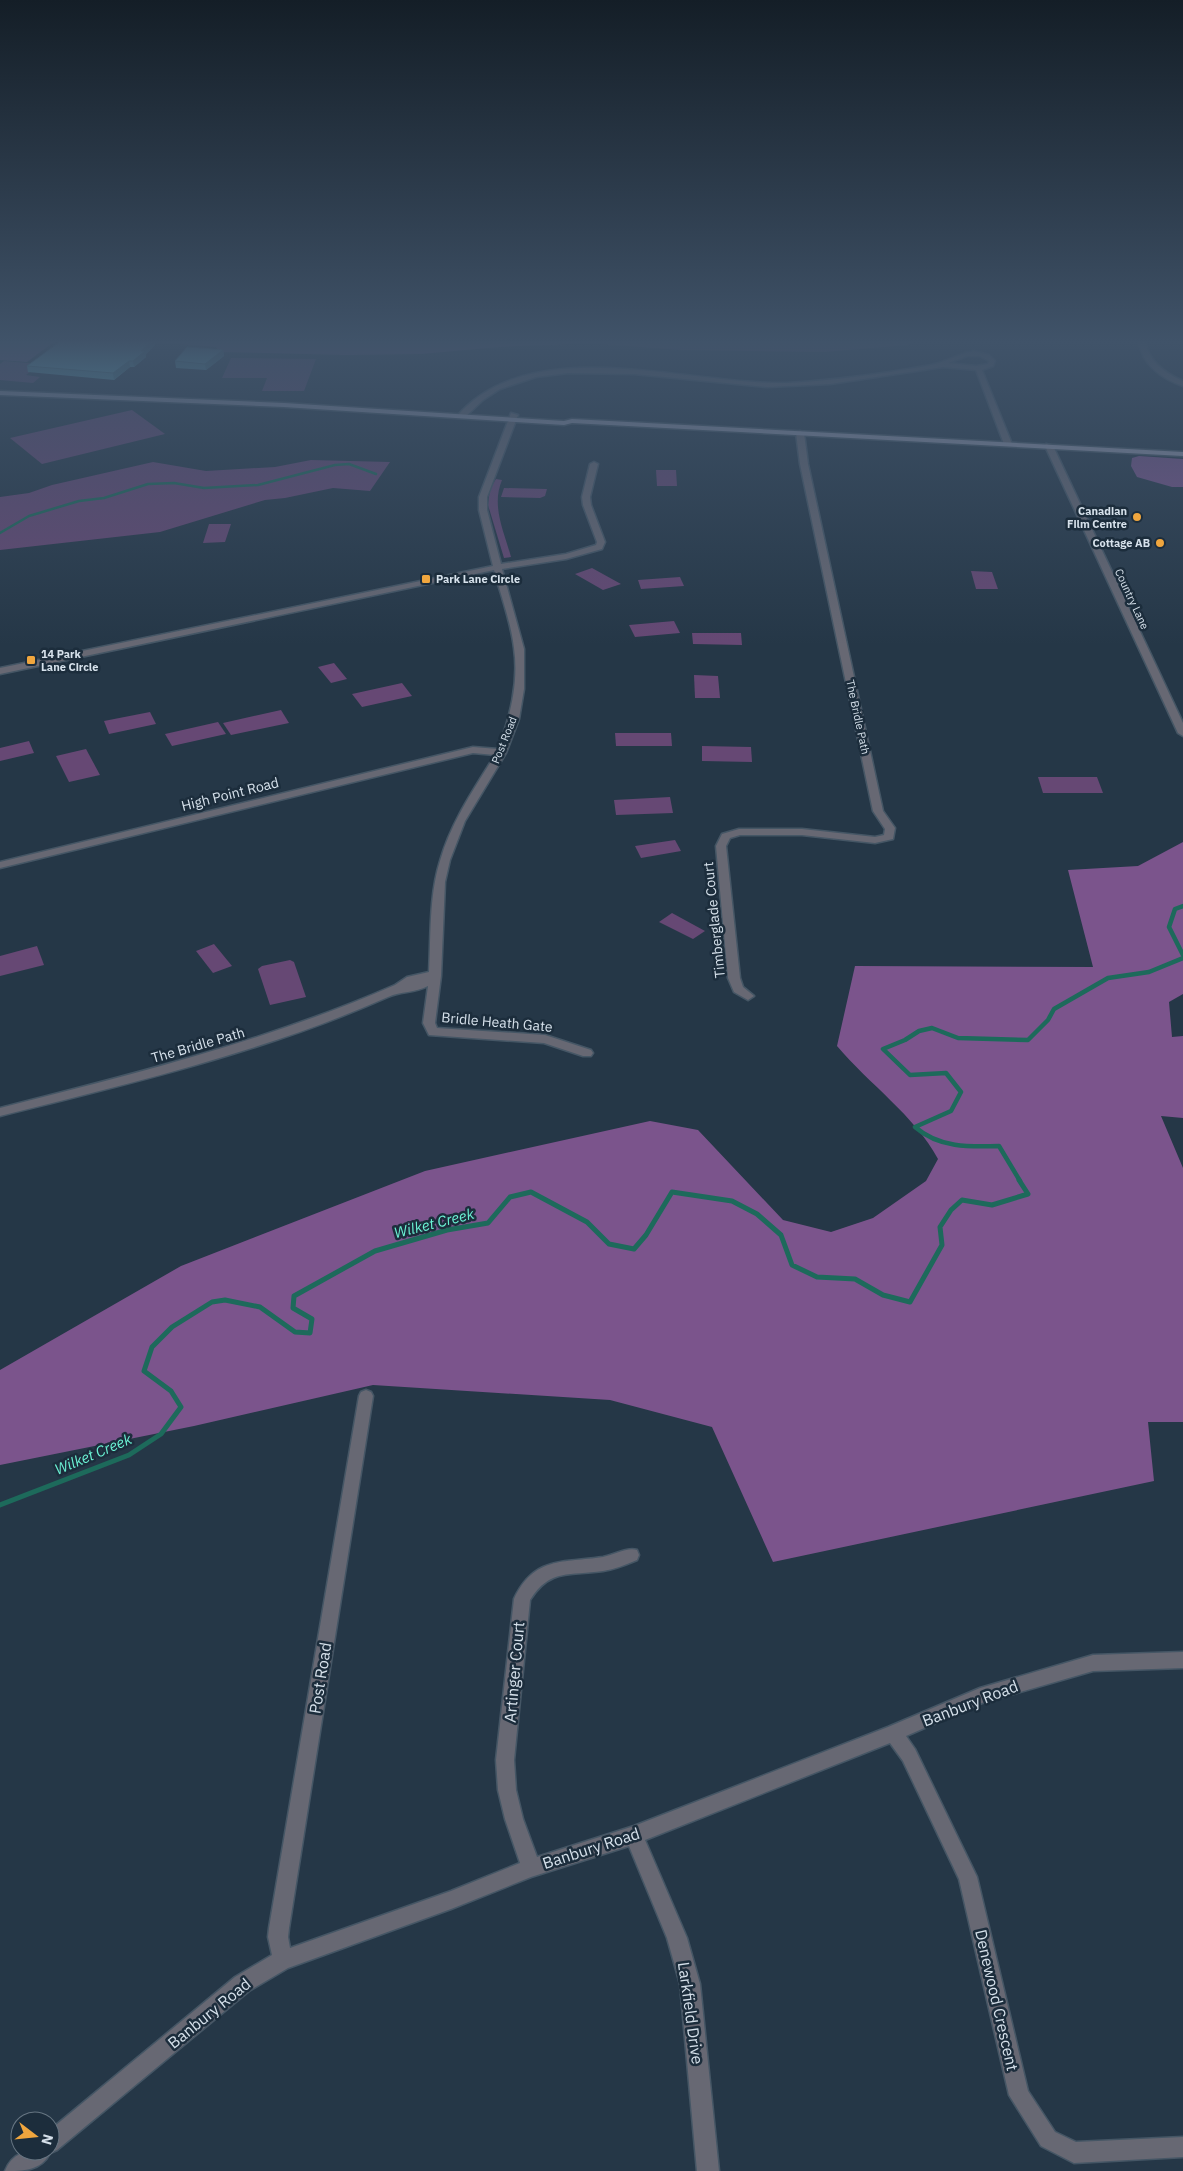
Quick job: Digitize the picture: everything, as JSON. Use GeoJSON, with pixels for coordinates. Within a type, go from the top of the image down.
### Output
{"type":"FeatureCollection","features":[{"type":"Feature","properties":{"kind":"main road"},"geometry":{"type":"LineString","coordinates":[[976,442],[1183,454]]}},
{"type":"Feature","properties":{"kind":"street","name":"Post Road"},"geometry":{"type":"LineString","coordinates":[[433,1032],[429,1023],[435,976],[440,882],[445,860],[460,821],[496,753],[515,712],[519,689],[520,649],[483,510],[483,497],[504,442]]}},
{"type":"Feature","properties":{"kind":"street","name":"The Bridle Path"},"geometry":{"type":"LineString","coordinates":[[726,836],[739,832],[802,832],[834,834],[860,840],[875,840],[889,837],[890,828],[883,822],[878,811],[804,464],[801,442]]}},
{"type":"Feature","properties":{"kind":"street","name":"Country Lane"},"geometry":{"type":"LineString","coordinates":[[1049,446],[1183,733]]}},
{"type":"Feature","properties":{"kind":"street"},"geometry":{"type":"LineString","coordinates":[[0,671],[498,567],[570,557],[599,546],[601,542],[587,505],[586,497],[594,464]]}},
{"type":"Feature","properties":{"kind":"street","name":"High Point Road"},"geometry":{"type":"LineString","coordinates":[[0,865],[467,753],[486,755],[496,753]]}},
{"type":"Feature","properties":{"kind":"street","name":"Timberglade Court"},"geometry":{"type":"LineString","coordinates":[[726,836],[721,846],[734,978],[738,988],[748,996]]}},
{"type":"Feature","properties":{"kind":"street","name":"The Bridle Path"},"geometry":{"type":"LineString","coordinates":[[0,1112],[237,1050],[293,1032],[399,988],[407,990],[422,986],[435,976]]}},
{"type":"Feature","properties":{"kind":"street","name":"Bridle Heath Gate"},"geometry":{"type":"LineString","coordinates":[[433,1032],[545,1039],[587,1053]]}},
{"type":"Feature","properties":{"kind":"street","name":"Post Road"},"geometry":{"type":"LineString","coordinates":[[283,1960],[278,1937],[366,1396]]}},
{"type":"Feature","properties":{"kind":"street","name":"Artinger Court"},"geometry":{"type":"LineString","coordinates":[[531,1868],[511,1809],[507,1790],[505,1760],[522,1599],[527,1586],[543,1572],[580,1564],[604,1564],[622,1561],[631,1555]]}},
{"type":"Feature","properties":{"kind":"street","name":"Banbury Road"},"geometry":{"type":"LineString","coordinates":[[60,2135],[242,1984],[283,1960],[452,1900],[531,1868],[634,1835],[894,1733],[980,1696],[1062,1670],[1093,1663],[1183,1660]]}},
{"type":"Feature","properties":{"kind":"street","name":"Denewood Crescent"},"geometry":{"type":"LineString","coordinates":[[894,1733],[909,1754],[968,1877],[1019,2095],[1048,2140],[1074,2153],[1183,2147]]}},
{"type":"Feature","properties":{"kind":"street","name":"Larkfield Drive"},"geometry":{"type":"LineString","coordinates":[[634,1835],[678,1938],[690,1984],[708,2171]]}},
{"type":"Feature","properties":{"kind":"street"},"geometry":{"type":"LineString","coordinates":[[16,2171],[28,2161]]}},
{"type":"Feature","properties":{"kind":"shaded area"},"geometry":{"type":"Polygon","coordinates":[[[15,442],[131,442],[42,464],[15,442]]]}},
{"type":"Feature","properties":{"kind":"shaded area"},"geometry":{"type":"Polygon","coordinates":[[[1139,456],[1183,459],[1183,487],[1172,487],[1137,477],[1131,466],[1132,458],[1139,456]]]}},
{"type":"Feature","properties":{"kind":"shaded area"},"geometry":{"type":"Polygon","coordinates":[[[311,460],[390,462],[370,491],[333,488],[285,498],[265,500],[160,532],[0,550],[0,497],[29,493],[52,485],[153,462],[206,471],[275,467],[311,460]]]}},
{"type":"Feature","properties":{"kind":"shaded area"},"geometry":{"type":"Polygon","coordinates":[[[656,470],[676,470],[677,486],[657,486],[656,470]]]}},
{"type":"Feature","properties":{"kind":"shaded area"},"geometry":{"type":"Polygon","coordinates":[[[496,479],[502,480],[499,490],[498,509],[511,557],[504,558],[488,505],[490,489],[496,479]]]}},
{"type":"Feature","properties":{"kind":"shaded area"},"geometry":{"type":"Polygon","coordinates":[[[504,488],[547,489],[545,496],[540,498],[501,497],[504,488]]]}},
{"type":"Feature","properties":{"kind":"shaded area"},"geometry":{"type":"Polygon","coordinates":[[[209,524],[231,524],[225,542],[203,543],[209,524]]]}},
{"type":"Feature","properties":{"kind":"shaded area"},"geometry":{"type":"Polygon","coordinates":[[[592,568],[621,584],[603,590],[575,574],[592,568]]]}},
{"type":"Feature","properties":{"kind":"shaded area"},"geometry":{"type":"Polygon","coordinates":[[[971,571],[992,572],[998,589],[976,589],[971,571]]]}},
{"type":"Feature","properties":{"kind":"shaded area"},"geometry":{"type":"Polygon","coordinates":[[[680,577],[684,586],[641,589],[638,580],[680,577]]]}},
{"type":"Feature","properties":{"kind":"shaded area"},"geometry":{"type":"Polygon","coordinates":[[[674,621],[680,633],[635,637],[629,625],[674,621]]]}},
{"type":"Feature","properties":{"kind":"shaded area"},"geometry":{"type":"Polygon","coordinates":[[[692,633],[741,633],[742,645],[693,644],[692,633]]]}},
{"type":"Feature","properties":{"kind":"shaded area"},"geometry":{"type":"Polygon","coordinates":[[[334,663],[347,679],[331,683],[318,667],[334,663]]]}},
{"type":"Feature","properties":{"kind":"shaded area"},"geometry":{"type":"Polygon","coordinates":[[[694,675],[718,676],[720,698],[695,698],[694,675]]]}},
{"type":"Feature","properties":{"kind":"shaded area"},"geometry":{"type":"Polygon","coordinates":[[[402,683],[412,696],[362,707],[352,694],[402,683]]]}},
{"type":"Feature","properties":{"kind":"shaded area"},"geometry":{"type":"Polygon","coordinates":[[[281,710],[289,723],[231,735],[223,723],[281,710]]]}},
{"type":"Feature","properties":{"kind":"shaded area"},"geometry":{"type":"Polygon","coordinates":[[[150,712],[156,724],[109,734],[104,721],[150,712]]]}},
{"type":"Feature","properties":{"kind":"shaded area"},"geometry":{"type":"Polygon","coordinates":[[[218,722],[226,734],[172,746],[165,734],[218,722]]]}},
{"type":"Feature","properties":{"kind":"shaded area"},"geometry":{"type":"Polygon","coordinates":[[[615,733],[671,733],[672,746],[616,746],[615,733]]]}},
{"type":"Feature","properties":{"kind":"shaded area"},"geometry":{"type":"Polygon","coordinates":[[[29,741],[34,753],[0,761],[0,748],[29,741]]]}},
{"type":"Feature","properties":{"kind":"shaded area"},"geometry":{"type":"Polygon","coordinates":[[[702,746],[751,747],[752,762],[702,761],[702,746]]]}},
{"type":"Feature","properties":{"kind":"shaded area"},"geometry":{"type":"Polygon","coordinates":[[[86,749],[100,775],[69,782],[56,756],[86,749]]]}},
{"type":"Feature","properties":{"kind":"shaded area"},"geometry":{"type":"Polygon","coordinates":[[[1038,777],[1097,777],[1103,793],[1043,793],[1038,777]]]}},
{"type":"Feature","properties":{"kind":"shaded area"},"geometry":{"type":"Polygon","coordinates":[[[670,797],[673,813],[616,815],[614,800],[670,797]]]}},
{"type":"Feature","properties":{"kind":"shaded area"},"geometry":{"type":"Polygon","coordinates":[[[675,840],[681,851],[641,858],[635,846],[675,840]]]}},
{"type":"Feature","properties":{"kind":"shaded area"},"geometry":{"type":"Polygon","coordinates":[[[1183,842],[1183,994],[1169,1002],[1172,1037],[1183,1036],[1183,1118],[1161,1116],[1183,1168],[1183,1422],[1148,1422],[1154,1481],[773,1562],[712,1427],[610,1400],[373,1385],[194,1426],[0,1465],[0,1370],[181,1266],[425,1171],[650,1121],[698,1130],[783,1220],[831,1232],[873,1218],[926,1181],[938,1159],[928,1143],[904,1114],[837,1046],[855,966],[1093,967],[1068,870],[1138,866],[1183,842]]]}},
{"type":"Feature","properties":{"kind":"shaded area"},"geometry":{"type":"Polygon","coordinates":[[[672,913],[705,931],[693,939],[659,922],[672,913]]]}},
{"type":"Feature","properties":{"kind":"shaded area"},"geometry":{"type":"Polygon","coordinates":[[[214,944],[232,966],[213,973],[196,951],[214,944]]]}},
{"type":"Feature","properties":{"kind":"shaded area"},"geometry":{"type":"Polygon","coordinates":[[[37,946],[44,965],[0,976],[0,956],[37,946]]]}},
{"type":"Feature","properties":{"kind":"shaded area"},"geometry":{"type":"Polygon","coordinates":[[[290,960],[294,962],[306,997],[270,1005],[258,969],[262,966],[290,960]]]}},
{"type":"Feature","properties":{"kind":"waterway"},"geometry":{"type":"LineString","coordinates":[[0,533],[29,516],[79,501],[104,498],[148,484],[174,483],[204,488],[258,485],[335,465],[349,464],[376,474]]}},
{"type":"Feature","properties":{"kind":"waterway","name":"Wilket Creek"},"geometry":{"type":"LineString","coordinates":[[1183,906],[1175,909],[1169,927],[1183,955]]}},
{"type":"Feature","properties":{"kind":"waterway","name":"Wilket Creek"},"geometry":{"type":"LineString","coordinates":[[1020,1181],[999,1146],[966,1146],[944,1143],[924,1134],[915,1127],[951,1111],[961,1092],[946,1073],[910,1075],[883,1049],[905,1040],[919,1031],[932,1028],[958,1038],[1028,1040],[1048,1020],[1054,1009],[1108,978],[1149,972],[1183,958]]}},
{"type":"Feature","properties":{"kind":"waterway","name":"Wilket Creek"},"geometry":{"type":"LineString","coordinates":[[0,1505],[129,1455],[161,1434],[181,1407],[171,1391],[144,1371],[152,1347],[172,1327],[212,1302],[225,1300],[260,1307],[295,1332],[310,1333],[312,1319],[293,1308],[294,1296],[375,1251],[447,1230],[488,1223],[510,1197],[531,1192],[587,1222],[609,1244],[634,1249],[646,1235],[672,1192],[732,1201],[757,1214],[781,1235],[792,1265],[817,1277],[855,1279],[883,1295],[910,1302],[942,1245],[940,1227],[951,1210],[962,1200],[992,1205],[1028,1194],[1019,1180]]}},
{"type":"Feature","properties":{"kind":"place","name":"Canadian Film Centre"},"geometry":{"type":"Point","coordinates":[1137,517]}},
{"type":"Feature","properties":{"kind":"place","name":"Cottage AB"},"geometry":{"type":"Point","coordinates":[1160,543]}},
{"type":"Feature","properties":{"kind":"place","name":"Park Lane Circle"},"geometry":{"type":"Point","coordinates":[426,579]}},
{"type":"Feature","properties":{"kind":"place","name":"14 Park Lane Circle"},"geometry":{"type":"Point","coordinates":[31,660]}}]}
